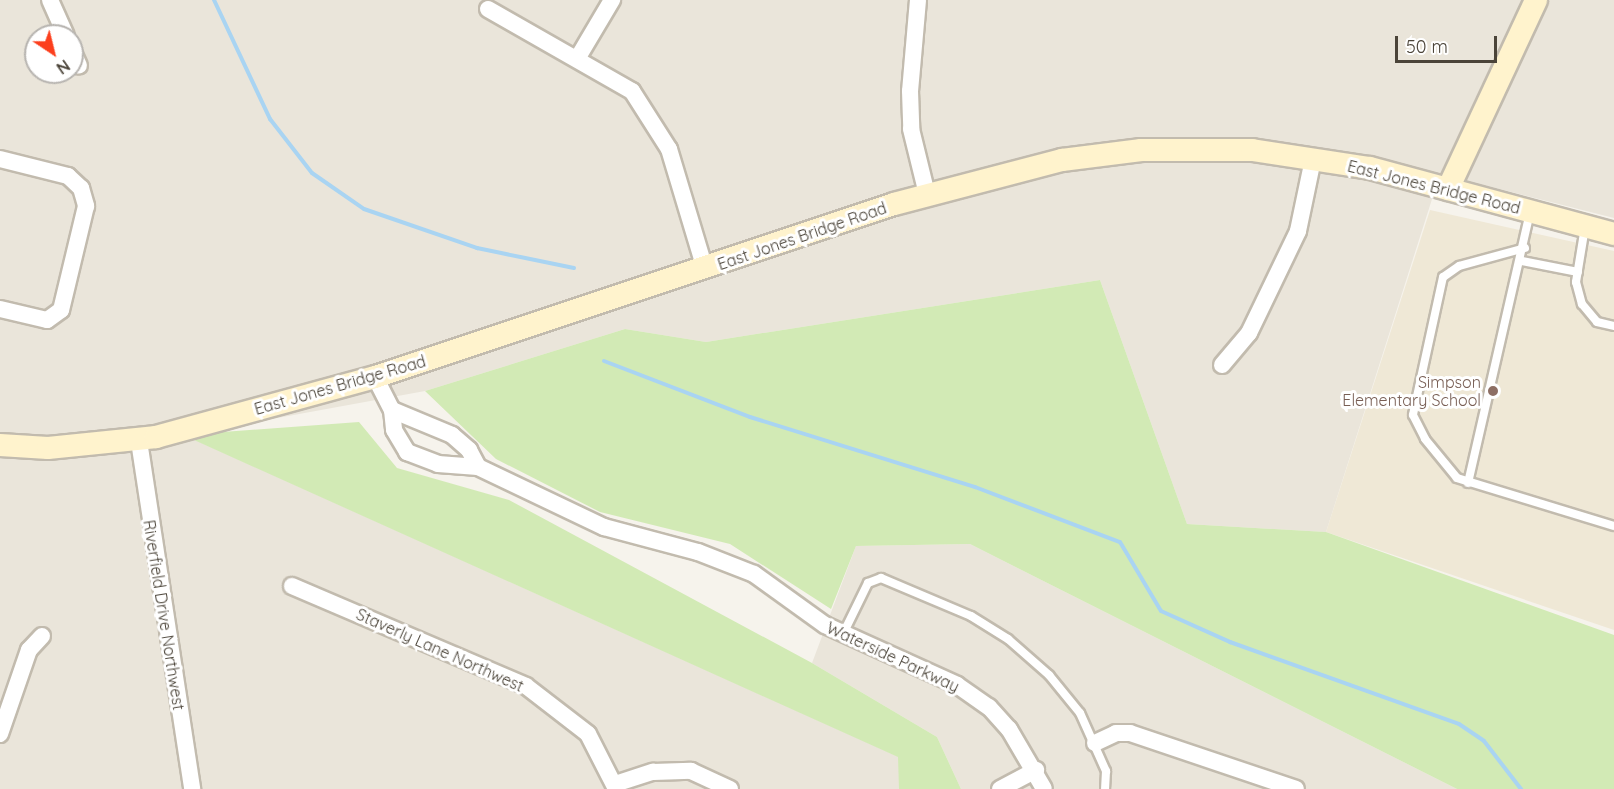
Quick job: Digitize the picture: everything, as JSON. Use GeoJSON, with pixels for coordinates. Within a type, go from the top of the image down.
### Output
{"type":"FeatureCollection","features":[{"type":"Feature","properties":{"kind":"street"},"geometry":{"type":"LineString","coordinates":[[50,0],[61,24]]}},
{"type":"Feature","properties":{"kind":"street"},"geometry":{"type":"LineString","coordinates":[[577,59],[612,0]]}},
{"type":"Feature","properties":{"kind":"street"},"geometry":{"type":"LineString","coordinates":[[918,0],[910,91],[911,129],[927,194]]}},
{"type":"Feature","properties":{"kind":"street"},"geometry":{"type":"LineString","coordinates":[[1448,189],[1536,0]]}},
{"type":"Feature","properties":{"kind":"street"},"geometry":{"type":"LineString","coordinates":[[488,9],[632,91],[669,149],[705,269]]}},
{"type":"Feature","properties":{"kind":"street","name":"East Jones Bridge Road"},"geometry":{"type":"LineString","coordinates":[[0,444],[48,448],[139,441],[375,377],[927,194],[1062,160],[1141,150],[1252,150],[1370,168],[1614,234]]}},
{"type":"Feature","properties":{"kind":"street"},"geometry":{"type":"LineString","coordinates":[[0,159],[68,176],[81,188],[86,206],[61,310],[47,320],[0,309]]}},
{"type":"Feature","properties":{"kind":"street"},"geometry":{"type":"LineString","coordinates":[[1222,365],[1249,333],[1298,231],[1313,159]]}},
{"type":"Feature","properties":{"kind":"street","name":"Waterside Parkway"},"geometry":{"type":"LineString","coordinates":[[375,377],[392,410],[393,430],[407,452],[438,464],[478,467],[604,527],[698,552],[754,574],[825,626],[957,685],[989,707],[1009,729],[1036,771],[1044,789]]}},
{"type":"Feature","properties":{"kind":"street","name":"Waterside Parkway"},"geometry":{"type":"LineString","coordinates":[[392,410],[452,435],[469,450],[478,467]]}},
{"type":"Feature","properties":{"kind":"street"},"geometry":{"type":"LineString","coordinates":[[438,464],[452,435]]}},
{"type":"Feature","properties":{"kind":"street","name":"Riverfield Drive Northwest"},"geometry":{"type":"LineString","coordinates":[[139,441],[192,789]]}},
{"type":"Feature","properties":{"kind":"street","name":"Staverly Lane Northwest"},"geometry":{"type":"LineString","coordinates":[[292,586],[526,686],[588,734],[616,786]]}},
{"type":"Feature","properties":{"kind":"street"},"geometry":{"type":"LineString","coordinates":[[0,734],[29,650],[42,636]]}},
{"type":"Feature","properties":{"kind":"street"},"geometry":{"type":"LineString","coordinates":[[1095,742],[1116,733],[1130,733],[1296,789]]}},
{"type":"Feature","properties":{"kind":"street"},"geometry":{"type":"LineString","coordinates":[[616,786],[652,772],[691,771],[730,789]]}},
{"type":"Feature","properties":{"kind":"street"},"geometry":{"type":"LineString","coordinates":[[1000,789],[1036,771]]}},
{"type":"Feature","properties":{"kind":"lane"},"geometry":{"type":"LineString","coordinates":[[1468,483],[1525,248],[1530,212]]}},
{"type":"Feature","properties":{"kind":"lane"},"geometry":{"type":"LineString","coordinates":[[1585,226],[1578,272],[1582,304],[1597,322],[1614,326]]}},
{"type":"Feature","properties":{"kind":"lane"},"geometry":{"type":"LineString","coordinates":[[1525,248],[1459,266],[1443,277],[1413,415],[1439,456],[1457,478],[1614,526]]}},
{"type":"Feature","properties":{"kind":"lane"},"geometry":{"type":"LineString","coordinates":[[1522,261],[1578,272]]}},
{"type":"Feature","properties":{"kind":"lane"},"geometry":{"type":"LineString","coordinates":[[843,634],[868,583],[881,578],[971,616],[1008,639],[1049,675],[1080,714],[1095,742],[1106,771],[1105,789]]}},
{"type":"Feature","properties":{"kind":"shaded area"},"geometry":{"type":"Polygon","coordinates":[[[0,0],[1614,0],[1614,218],[1440,174],[1326,532],[1187,524],[1100,280],[706,342],[625,329],[425,391],[184,435],[899,757],[899,789],[0,789],[0,0]]]}},
{"type":"Feature","properties":{"kind":"shaded area","name":"Simpson Elementary School"},"geometry":{"type":"Polygon","coordinates":[[[1430,210],[1614,251],[1614,630],[1326,532],[1430,210]]]}},
{"type":"Feature","properties":{"kind":"shaded area"},"geometry":{"type":"Polygon","coordinates":[[[970,544],[1457,789],[961,789],[937,737],[812,663],[856,546],[970,544]]]}},
{"type":"Feature","properties":{"kind":"green space"},"geometry":{"type":"Polygon","coordinates":[[[1100,280],[1187,524],[1326,532],[1614,635],[1614,789],[1457,789],[970,544],[856,546],[831,609],[730,544],[600,512],[496,459],[425,391],[625,329],[706,342],[1100,280]]]}},
{"type":"Feature","properties":{"kind":"green space"},"geometry":{"type":"Polygon","coordinates":[[[359,422],[397,468],[509,500],[812,663],[937,737],[961,789],[899,789],[898,757],[183,435],[359,422]]]}},
{"type":"Feature","properties":{"kind":"waterway"},"geometry":{"type":"LineString","coordinates":[[214,0],[270,119],[312,173],[364,209],[477,248],[574,268]]}},
{"type":"Feature","properties":{"kind":"waterway"},"geometry":{"type":"LineString","coordinates":[[604,361],[750,417],[975,487],[1120,542],[1161,611],[1230,642],[1459,724],[1484,741],[1521,789]]}},
{"type":"Feature","properties":{"kind":"place","name":"Simpson Elementary School"},"geometry":{"type":"Point","coordinates":[1493,391]}}]}
